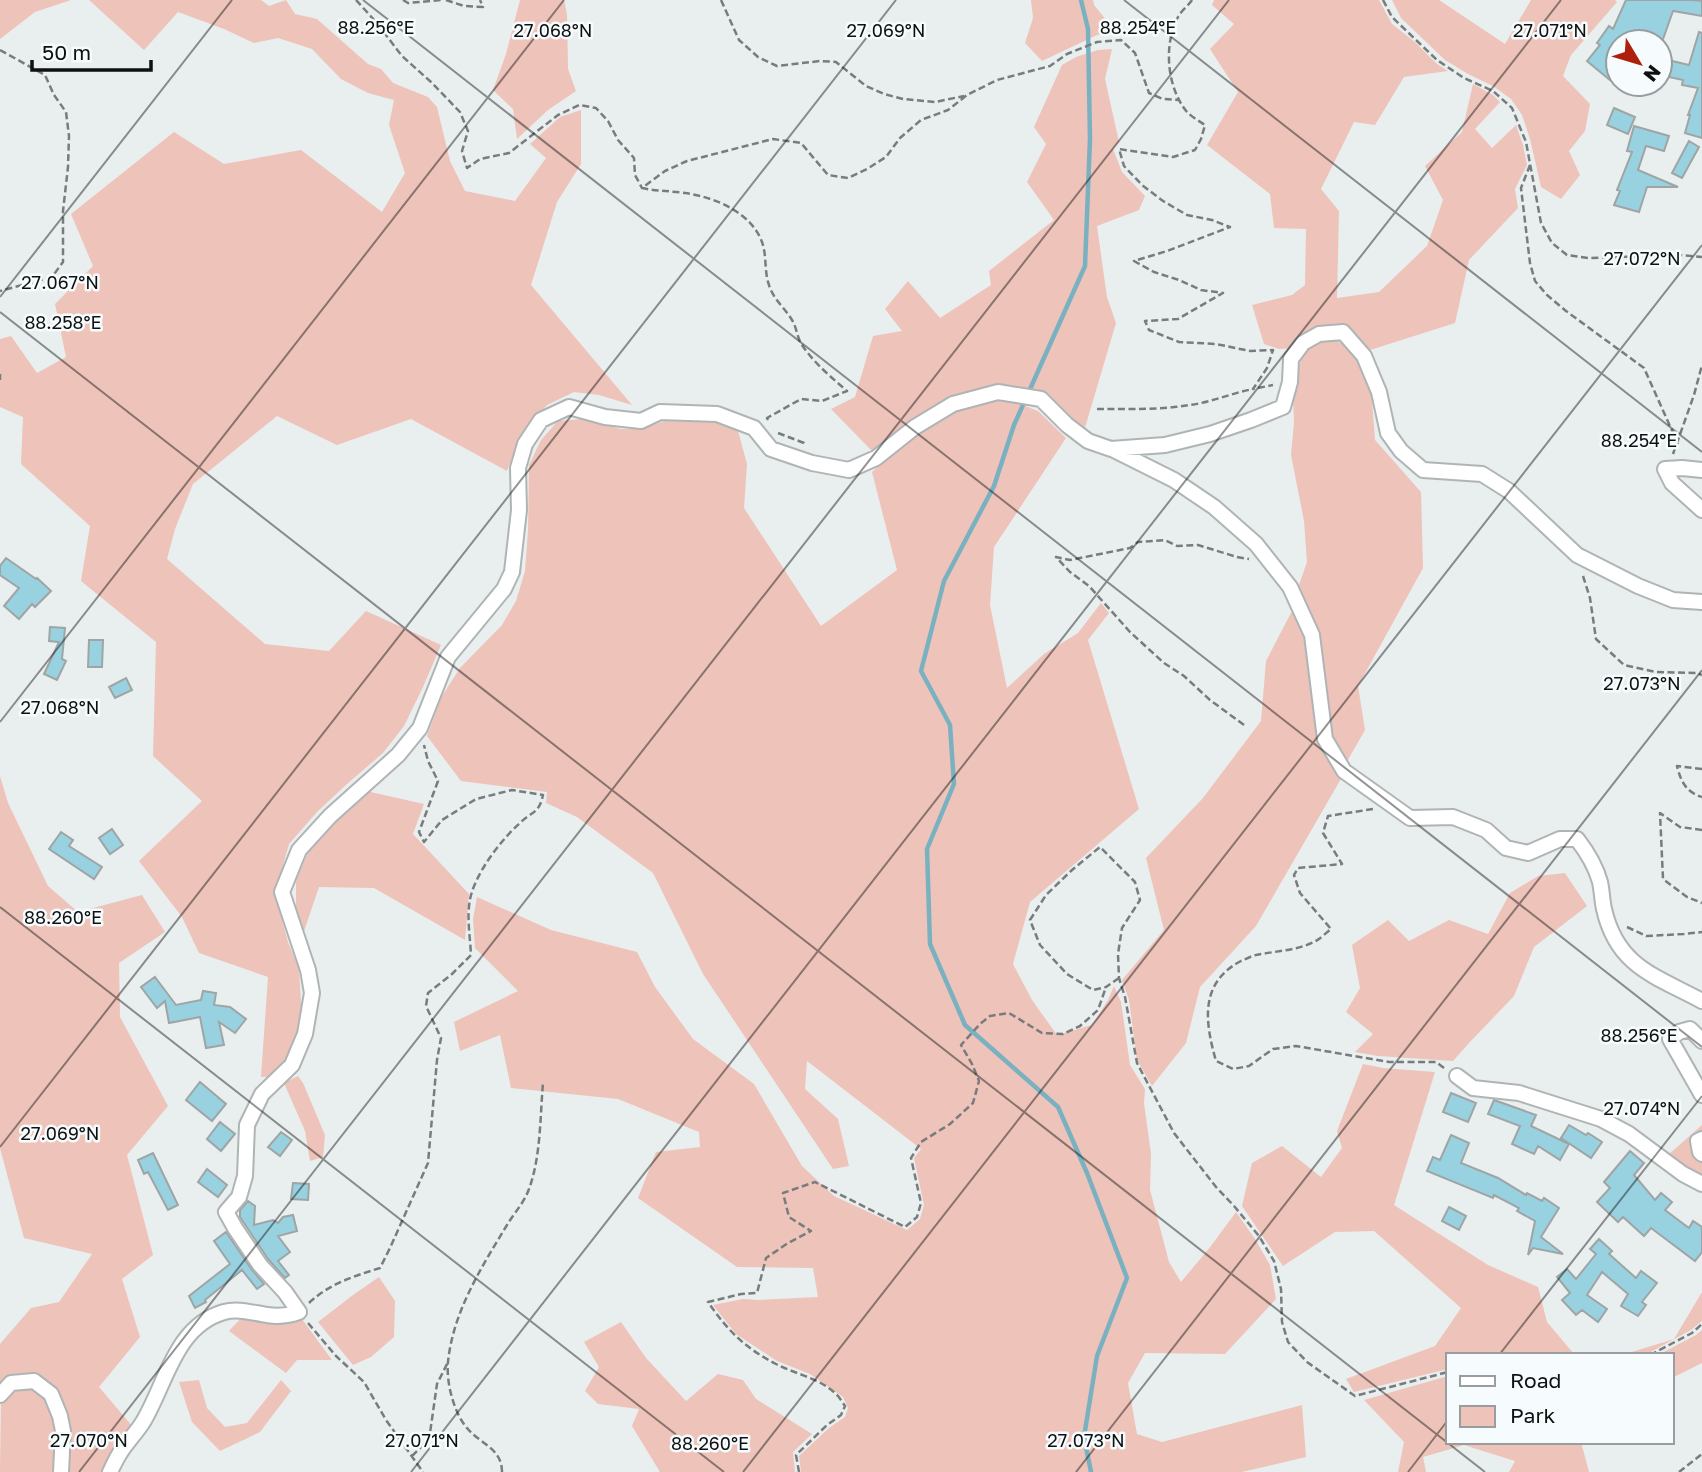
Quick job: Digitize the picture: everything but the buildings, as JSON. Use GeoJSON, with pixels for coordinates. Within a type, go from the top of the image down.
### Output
{"type":"FeatureCollection","features":[{"type":"Feature","properties":{"kind":"street"},"geometry":{"type":"LineString","coordinates":[[1111,449],[1165,445],[1210,434],[1283,407],[1290,382],[1291,359],[1303,343],[1319,334],[1343,332],[1364,356],[1378,392],[1388,433],[1401,451],[1423,470],[1482,474],[1509,491],[1577,555],[1638,586],[1673,600],[1702,602]]}},
{"type":"Feature","properties":{"kind":"street"},"geometry":{"type":"LineString","coordinates":[[110,1472],[119,1453],[142,1424],[174,1356],[206,1319],[227,1311],[286,1316],[299,1312],[260,1265],[226,1212],[239,1197],[245,1176],[247,1125],[262,1094],[292,1065],[305,1034],[312,993],[308,970],[282,892],[299,850],[330,816],[398,755],[421,728],[448,657],[504,589],[512,572],[519,510],[519,468],[525,444],[541,420],[569,407],[605,417],[641,421],[660,412],[717,414],[754,428],[771,449],[812,463],[849,470],[876,458],[915,426],[953,404],[998,392],[1041,399],[1088,441],[1111,449],[1174,480],[1214,507],[1256,544],[1290,587],[1312,635],[1325,739],[1344,771],[1410,818],[1453,817],[1486,830],[1506,848],[1528,853],[1560,839],[1577,839],[1600,881],[1604,911],[1618,946],[1646,972],[1702,1001]]}},
{"type":"Feature","properties":{"kind":"street"},"geometry":{"type":"LineString","coordinates":[[1702,470],[1665,469],[1672,483],[1702,510]]}},
{"type":"Feature","properties":{"kind":"street"},"geometry":{"type":"LineString","coordinates":[[1702,1041],[1690,1029],[1679,1032],[1670,1039],[1702,1096]]}},
{"type":"Feature","properties":{"kind":"street"},"geometry":{"type":"LineString","coordinates":[[1457,1076],[1473,1088],[1519,1093],[1601,1119],[1629,1134],[1683,1174],[1702,1184]]}},
{"type":"Feature","properties":{"kind":"street"},"geometry":{"type":"LineString","coordinates":[[1702,1139],[1698,1141],[1702,1154]]}},
{"type":"Feature","properties":{"kind":"street"},"geometry":{"type":"LineString","coordinates":[[0,1395],[11,1383],[34,1381],[51,1394],[63,1432],[61,1472]]}},
{"type":"Feature","properties":{"kind":"path"},"geometry":{"type":"LineString","coordinates":[[356,0],[402,56],[460,112],[468,131],[462,151],[467,168],[480,159],[509,153],[558,115],[579,105],[596,108],[608,121],[618,140],[634,158],[635,176],[642,188],[705,197],[743,215],[757,231],[764,246],[769,285],[778,303],[793,321],[800,343],[821,368],[847,391],[822,401],[801,399],[767,418],[772,425]]}},
{"type":"Feature","properties":{"kind":"path"},"geometry":{"type":"LineString","coordinates":[[403,0],[408,3],[444,0],[464,6],[483,7],[480,0]]}},
{"type":"Feature","properties":{"kind":"path"},"geometry":{"type":"LineString","coordinates":[[721,0],[739,40],[758,57],[777,66],[836,62],[866,86],[903,99],[935,102],[967,95]]}},
{"type":"Feature","properties":{"kind":"path"},"geometry":{"type":"LineString","coordinates":[[1192,0],[1178,17],[1169,42],[1170,71],[1178,100],[1189,114],[1205,125],[1201,139],[1195,150],[1173,157],[1119,149],[1124,166],[1142,185],[1163,201],[1187,215],[1212,219],[1230,227],[1134,261],[1154,272],[1201,290],[1223,293],[1178,319],[1145,321],[1149,330],[1179,342],[1216,344],[1250,351],[1273,349],[1267,368],[1253,389]]}},
{"type":"Feature","properties":{"kind":"path"},"geometry":{"type":"LineString","coordinates":[[1383,0],[1392,17],[1437,60],[1464,78],[1493,91],[1512,108],[1526,142],[1541,223],[1552,243],[1567,255],[1588,258],[1670,254],[1702,257]]}},
{"type":"Feature","properties":{"kind":"path"},"geometry":{"type":"LineString","coordinates":[[642,188],[664,171],[687,161],[773,139],[801,143],[828,175],[848,178],[886,157],[900,138],[921,120],[948,110],[967,95],[997,80],[1050,66],[1067,54],[1097,42],[1121,40],[1135,54],[1149,93],[1163,99],[1178,100]]}},
{"type":"Feature","properties":{"kind":"path"},"geometry":{"type":"LineString","coordinates":[[0,50],[45,75],[66,112],[69,136],[63,211],[63,262],[52,277],[0,291]]}},
{"type":"Feature","properties":{"kind":"path"},"geometry":{"type":"LineString","coordinates":[[1531,163],[1521,188],[1530,263],[1535,281],[1566,311],[1644,368],[1678,444]]}},
{"type":"Feature","properties":{"kind":"path"},"geometry":{"type":"LineString","coordinates":[[1665,469],[1678,444],[1702,365]]}},
{"type":"Feature","properties":{"kind":"path"},"geometry":{"type":"LineString","coordinates":[[0,374],[0,380]]}},
{"type":"Feature","properties":{"kind":"path"},"geometry":{"type":"LineString","coordinates":[[1097,409],[1190,405],[1215,401],[1237,392],[1290,382]]}},
{"type":"Feature","properties":{"kind":"path"},"geometry":{"type":"LineString","coordinates":[[777,433],[804,443],[812,463]]}},
{"type":"Feature","properties":{"kind":"path"},"geometry":{"type":"LineString","coordinates":[[1244,725],[1164,663],[1130,632],[1089,586],[1056,557],[1079,559],[1130,548],[1138,542],[1166,540],[1177,546],[1198,545],[1237,557],[1270,562]]}},
{"type":"Feature","properties":{"kind":"path"},"geometry":{"type":"LineString","coordinates":[[1577,555],[1590,598],[1596,639],[1624,665],[1702,675]]}},
{"type":"Feature","properties":{"kind":"path"},"geometry":{"type":"LineString","coordinates":[[421,728],[428,761],[438,781],[419,832],[424,842],[442,820],[477,799],[512,790],[543,795],[541,807],[519,823],[484,867],[471,895],[471,955],[428,993],[426,1006],[441,1038],[428,1163],[390,1248],[380,1268],[351,1277],[321,1292],[299,1312],[336,1356],[364,1382],[386,1420],[423,1472]]}},
{"type":"Feature","properties":{"kind":"path"},"geometry":{"type":"LineString","coordinates":[[1702,769],[1677,766],[1681,782],[1702,797]]}},
{"type":"Feature","properties":{"kind":"path"},"geometry":{"type":"LineString","coordinates":[[1389,802],[1367,811],[1328,816],[1323,833],[1342,864],[1298,868],[1294,875],[1300,893],[1331,929],[1315,942],[1290,950],[1254,955],[1222,974],[1211,991],[1208,1011],[1209,1036],[1216,1060],[1233,1069],[1249,1066],[1273,1049],[1296,1046],[1389,1062],[1436,1062],[1457,1076]]}},
{"type":"Feature","properties":{"kind":"path"},"geometry":{"type":"LineString","coordinates":[[1702,830],[1680,827],[1660,813],[1663,879],[1687,897],[1702,903]]}},
{"type":"Feature","properties":{"kind":"path"},"geometry":{"type":"LineString","coordinates":[[1119,978],[1107,987],[1093,990],[1067,974],[1040,945],[1030,920],[1046,895],[1100,847],[1135,882],[1140,900],[1122,928],[1118,954],[1119,978],[1137,1063],[1174,1133],[1259,1236],[1274,1262],[1281,1289],[1282,1322],[1288,1342],[1307,1362],[1355,1396],[1446,1373]]}},
{"type":"Feature","properties":{"kind":"path"},"geometry":{"type":"LineString","coordinates":[[1604,911],[1627,928],[1646,936],[1702,932]]}},
{"type":"Feature","properties":{"kind":"path"},"geometry":{"type":"LineString","coordinates":[[799,1472],[796,1455],[841,1415],[845,1406],[836,1393],[748,1348],[723,1324],[708,1302],[757,1293],[766,1258],[811,1231],[789,1217],[783,1193],[815,1182],[905,1227],[917,1217],[922,1203],[911,1157],[921,1142],[950,1125],[973,1103],[979,1081],[961,1045],[979,1024],[990,1016],[1009,1013],[1042,1033],[1063,1034],[1080,1026],[1097,1010],[1107,987]]}},
{"type":"Feature","properties":{"kind":"path"},"geometry":{"type":"LineString","coordinates":[[412,1456],[430,1433],[437,1384],[447,1364],[459,1314],[529,1188],[535,1166],[543,1083]]}},
{"type":"Feature","properties":{"kind":"path"},"geometry":{"type":"LineString","coordinates":[[1654,1353],[1692,1333],[1702,1324]]}},
{"type":"Feature","properties":{"kind":"path"},"geometry":{"type":"LineString","coordinates":[[447,1364],[450,1386],[460,1416],[468,1429],[497,1453],[502,1472]]}},
{"type":"Feature","properties":{"kind":"path"},"geometry":{"type":"LineString","coordinates":[[1679,1472],[1702,1454]]}},
{"type":"Feature","properties":{"kind":"green space"},"geometry":{"type":"Polygon","coordinates":[[[0,0],[71,0],[35,12],[0,39],[0,0]]]}},
{"type":"Feature","properties":{"kind":"green space"},"geometry":{"type":"Polygon","coordinates":[[[89,0],[261,0],[269,6],[286,0],[295,14],[317,19],[368,64],[381,69],[393,83],[428,97],[437,107],[450,161],[465,191],[515,201],[546,158],[530,144],[560,117],[581,110],[581,164],[557,202],[531,285],[632,405],[599,395],[574,392],[547,405],[520,436],[507,471],[411,419],[337,445],[277,416],[193,484],[175,529],[167,559],[265,644],[329,651],[366,611],[441,645],[404,726],[383,753],[317,812],[289,844],[275,894],[288,942],[299,969],[304,1014],[300,1034],[288,1064],[276,1077],[261,1077],[268,977],[199,953],[182,917],[139,861],[202,801],[153,756],[156,642],[81,581],[90,526],[21,464],[23,417],[0,407],[0,339],[11,336],[37,373],[66,357],[55,304],[93,266],[71,214],[174,132],[224,164],[301,150],[382,212],[405,173],[389,125],[394,100],[368,93],[341,79],[312,49],[278,38],[254,43],[178,12],[144,50],[89,0]]]}},
{"type":"Feature","properties":{"kind":"green space"},"geometry":{"type":"Polygon","coordinates":[[[520,0],[564,0],[567,14],[568,69],[576,91],[548,110],[517,139],[513,109],[493,90],[506,54],[520,0]]]}},
{"type":"Feature","properties":{"kind":"green space"},"geometry":{"type":"Polygon","coordinates":[[[1031,0],[1093,0],[1094,5],[1116,32],[1097,35],[1042,61],[1025,43],[1033,18],[1031,0]]]}},
{"type":"Feature","properties":{"kind":"green space"},"geometry":{"type":"Polygon","coordinates":[[[1214,0],[1379,0],[1392,24],[1448,71],[1404,77],[1375,125],[1354,122],[1321,189],[1339,211],[1337,298],[1379,292],[1427,246],[1443,200],[1425,166],[1462,132],[1473,84],[1500,102],[1475,129],[1492,148],[1516,125],[1527,165],[1515,189],[1518,208],[1469,260],[1455,323],[1367,351],[1352,332],[1340,325],[1292,348],[1279,349],[1264,344],[1252,305],[1292,295],[1305,285],[1306,229],[1274,228],[1270,194],[1207,145],[1238,92],[1210,49],[1234,24],[1212,5],[1214,0]]]}},
{"type":"Feature","properties":{"kind":"green space"},"geometry":{"type":"Polygon","coordinates":[[[1392,0],[1439,0],[1505,44],[1531,0],[1617,2],[1571,55],[1563,76],[1590,104],[1585,131],[1569,151],[1580,175],[1561,199],[1541,187],[1522,115],[1511,99],[1445,60],[1401,18],[1392,0]]]}},
{"type":"Feature","properties":{"kind":"green space"},"geometry":{"type":"Polygon","coordinates":[[[1112,49],[1105,79],[1119,142],[1113,149],[1122,172],[1145,196],[1139,210],[1097,226],[1107,297],[1116,323],[1084,431],[1067,418],[997,387],[949,398],[873,452],[831,409],[855,397],[873,336],[902,331],[885,309],[908,281],[940,318],[991,285],[989,271],[1054,220],[1027,182],[1046,144],[1034,127],[1062,65],[1076,57],[1112,49]]]}},
{"type":"Feature","properties":{"kind":"green space"},"geometry":{"type":"Polygon","coordinates":[[[1332,340],[1349,346],[1361,359],[1371,387],[1375,440],[1421,492],[1423,568],[1358,686],[1365,730],[1345,765],[1328,736],[1306,606],[1298,588],[1307,562],[1304,521],[1291,455],[1293,398],[1302,354],[1316,342],[1332,340]]]}},
{"type":"Feature","properties":{"kind":"green space"},"geometry":{"type":"Polygon","coordinates":[[[1000,399],[1038,411],[1066,438],[994,547],[990,605],[1007,688],[1044,654],[1078,633],[1101,603],[1109,613],[1088,640],[1139,809],[1030,902],[1013,964],[1032,1000],[1057,1035],[1092,1025],[1114,986],[1121,1002],[1130,1065],[1145,1089],[1144,1103],[1151,1154],[1150,1190],[1169,1262],[1181,1282],[1236,1212],[1270,1265],[1276,1299],[1225,1354],[1145,1353],[1128,1383],[1137,1434],[1162,1442],[1302,1405],[1306,1457],[1242,1472],[801,1472],[799,1456],[845,1417],[848,1408],[843,1397],[810,1374],[777,1361],[736,1334],[713,1305],[743,1299],[818,1297],[813,1268],[737,1267],[638,1198],[656,1152],[700,1147],[699,1132],[618,1099],[511,1088],[500,1035],[460,1051],[454,1022],[518,991],[475,948],[473,919],[477,897],[551,930],[637,952],[655,987],[693,1039],[754,1084],[802,1166],[834,1196],[907,1230],[920,1219],[924,1205],[914,1158],[921,1149],[807,1061],[805,1089],[838,1119],[849,1166],[833,1169],[703,974],[653,873],[577,817],[546,803],[547,792],[461,781],[427,736],[442,696],[460,668],[502,625],[516,601],[525,571],[529,465],[541,440],[558,421],[583,419],[621,429],[643,429],[664,421],[715,422],[738,431],[747,464],[744,508],[821,626],[897,570],[872,472],[914,436],[949,414],[1000,399]]]}},
{"type":"Feature","properties":{"kind":"green space"},"geometry":{"type":"Polygon","coordinates":[[[1293,609],[1306,639],[1342,777],[1256,926],[1200,987],[1186,1043],[1152,1086],[1137,1060],[1129,1000],[1122,980],[1164,930],[1146,858],[1203,798],[1261,721],[1266,661],[1293,609]]]}},
{"type":"Feature","properties":{"kind":"green space"},"geometry":{"type":"Polygon","coordinates":[[[0,776],[8,803],[48,886],[78,912],[142,895],[165,932],[119,963],[120,1017],[168,1106],[127,1155],[153,1255],[122,1279],[140,1337],[99,1387],[133,1427],[109,1458],[102,1472],[65,1472],[68,1432],[37,1379],[0,1389],[0,1344],[31,1308],[59,1302],[92,1254],[24,1238],[0,1148],[0,776]]]}},
{"type":"Feature","properties":{"kind":"green space"},"geometry":{"type":"Polygon","coordinates":[[[366,791],[424,804],[413,834],[469,894],[465,940],[374,888],[319,887],[302,937],[296,913],[296,881],[309,850],[366,791]]]}},
{"type":"Feature","properties":{"kind":"green space"},"geometry":{"type":"Polygon","coordinates":[[[1565,873],[1587,906],[1534,947],[1514,996],[1453,1061],[1355,1052],[1373,1034],[1346,1012],[1360,988],[1352,945],[1388,920],[1409,941],[1449,920],[1488,934],[1510,893],[1538,876],[1565,873]]]}},
{"type":"Feature","properties":{"kind":"green space"},"geometry":{"type":"Polygon","coordinates":[[[1363,1064],[1435,1072],[1394,1205],[1488,1265],[1538,1287],[1547,1322],[1573,1353],[1446,1353],[1446,1369],[1354,1392],[1346,1379],[1435,1346],[1461,1308],[1374,1231],[1335,1232],[1283,1266],[1242,1206],[1252,1163],[1282,1146],[1321,1177],[1342,1148],[1337,1131],[1363,1064]]]}},
{"type":"Feature","properties":{"kind":"green space"},"geometry":{"type":"Polygon","coordinates":[[[298,1076],[325,1135],[323,1157],[310,1161],[305,1131],[284,1083],[298,1076]]]}},
{"type":"Feature","properties":{"kind":"green space"},"geometry":{"type":"Polygon","coordinates":[[[1702,1125],[1702,1133],[1691,1142],[1691,1149],[1702,1163],[1702,1179],[1668,1155],[1702,1125]]]}},
{"type":"Feature","properties":{"kind":"green space"},"geometry":{"type":"Polygon","coordinates":[[[379,1277],[395,1301],[394,1337],[371,1357],[353,1365],[318,1322],[379,1277]]]}},
{"type":"Feature","properties":{"kind":"green space"},"geometry":{"type":"Polygon","coordinates":[[[1702,1292],[1702,1321],[1691,1330],[1649,1353],[1628,1353],[1674,1339],[1702,1292]]]}},
{"type":"Feature","properties":{"kind":"green space"},"geometry":{"type":"Polygon","coordinates":[[[245,1314],[299,1315],[332,1360],[297,1360],[286,1373],[229,1331],[245,1314]]]}},
{"type":"Feature","properties":{"kind":"green space"},"geometry":{"type":"Polygon","coordinates":[[[621,1322],[646,1358],[686,1401],[718,1374],[743,1380],[756,1399],[812,1434],[793,1452],[795,1472],[660,1472],[632,1426],[639,1409],[598,1404],[585,1391],[599,1367],[584,1342],[621,1322]]]}},
{"type":"Feature","properties":{"kind":"green space"},"geometry":{"type":"Polygon","coordinates":[[[1702,1330],[1702,1363],[1674,1377],[1674,1353],[1662,1353],[1702,1330]]]}},
{"type":"Feature","properties":{"kind":"green space"},"geometry":{"type":"Polygon","coordinates":[[[1446,1377],[1446,1444],[1582,1444],[1589,1472],[1509,1472],[1515,1461],[1464,1445],[1423,1457],[1426,1472],[1398,1472],[1404,1442],[1364,1400],[1446,1377]]]}},
{"type":"Feature","properties":{"kind":"green space"},"geometry":{"type":"Polygon","coordinates":[[[199,1380],[207,1408],[225,1427],[247,1423],[281,1380],[291,1391],[260,1432],[220,1451],[192,1422],[179,1382],[199,1380]]]}},
{"type":"Feature","properties":{"kind":"green space"},"geometry":{"type":"Polygon","coordinates":[[[31,1386],[44,1395],[53,1411],[56,1472],[0,1472],[1,1400],[13,1388],[31,1386]]]}},
{"type":"Feature","properties":{"kind":"waterway"},"geometry":{"type":"LineString","coordinates":[[1081,0],[1088,29],[1090,139],[1085,266],[1014,425],[994,486],[944,581],[921,671],[950,725],[954,784],[927,849],[930,944],[965,1025],[1058,1107],[1087,1173],[1127,1278],[1097,1356],[1084,1437],[1091,1472]]}}]}
